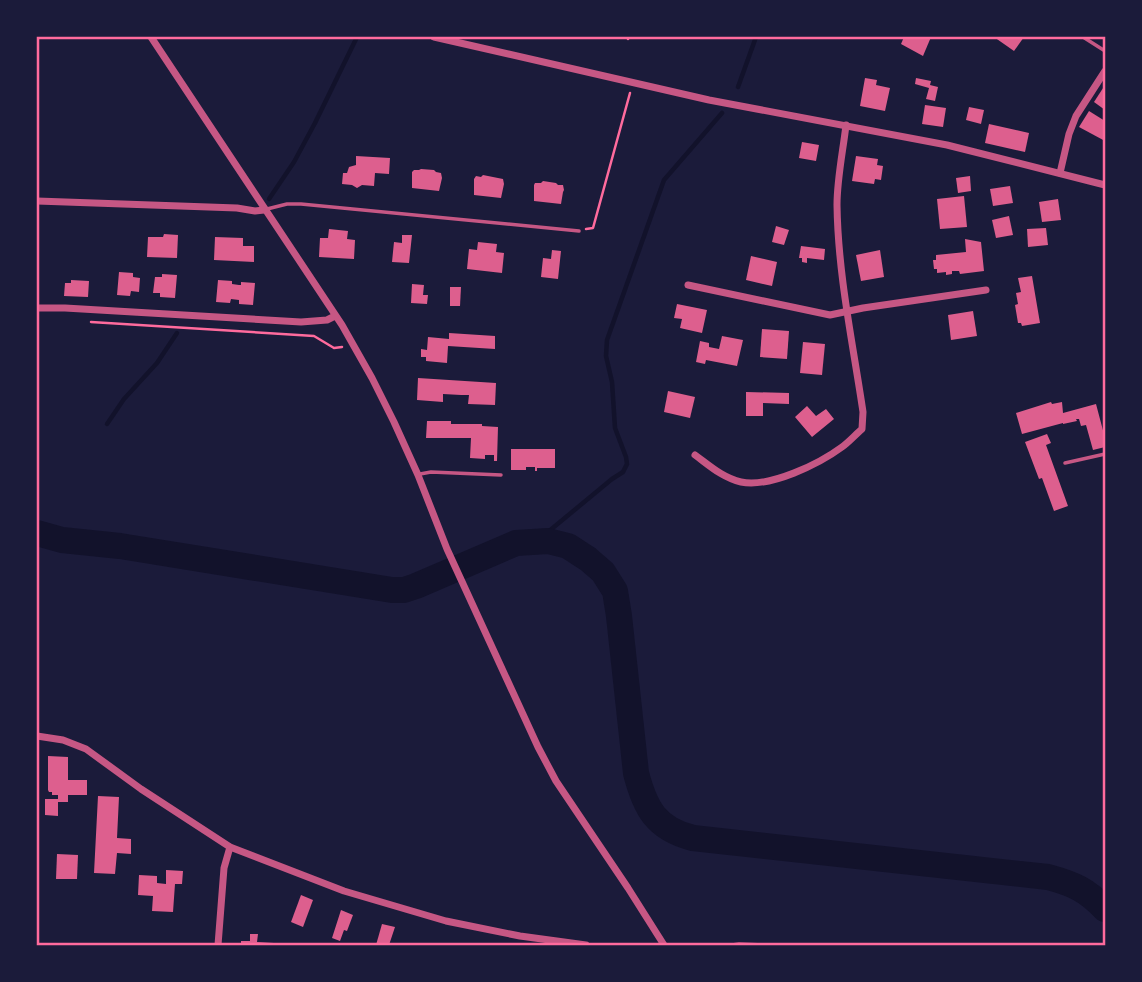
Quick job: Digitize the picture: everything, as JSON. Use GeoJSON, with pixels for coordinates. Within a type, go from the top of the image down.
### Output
{"type":"FeatureCollection","features":[{"type":"Feature","properties":{"kind":"street"},"geometry":{"type":"LineString","coordinates":[[151,37],[352,342],[378,389],[418,474],[447,549],[556,781],[664,945]]}},
{"type":"Feature","properties":{"kind":"street"},"geometry":{"type":"LineString","coordinates":[[434,37],[721,102],[947,145],[1105,184]]}},
{"type":"Feature","properties":{"kind":"street"},"geometry":{"type":"LineString","coordinates":[[1060,173],[1076,116],[1105,71]]}},
{"type":"Feature","properties":{"kind":"street"},"geometry":{"type":"LineString","coordinates":[[695,455],[722,475],[744,483],[772,481],[799,472],[842,447],[862,429],[863,412],[846,311],[837,201],[846,125]]}},
{"type":"Feature","properties":{"kind":"street"},"geometry":{"type":"LineString","coordinates":[[37,201],[264,210]]}},
{"type":"Feature","properties":{"kind":"street"},"geometry":{"type":"LineString","coordinates":[[688,285],[830,315],[986,289]]}},
{"type":"Feature","properties":{"kind":"street"},"geometry":{"type":"LineString","coordinates":[[37,308],[301,322],[327,320],[335,316]]}},
{"type":"Feature","properties":{"kind":"street"},"geometry":{"type":"LineString","coordinates":[[37,736],[63,740],[86,748],[141,789],[230,847],[344,891],[446,921],[520,936],[586,945]]}},
{"type":"Feature","properties":{"kind":"street"},"geometry":{"type":"LineString","coordinates":[[218,945],[224,868],[230,847]]}},
{"type":"Feature","properties":{"kind":"lane"},"geometry":{"type":"LineString","coordinates":[[1083,37],[1105,51]]}},
{"type":"Feature","properties":{"kind":"lane"},"geometry":{"type":"LineString","coordinates":[[264,210],[287,204],[301,204],[579,231]]}},
{"type":"Feature","properties":{"kind":"lane"},"geometry":{"type":"LineString","coordinates":[[1065,463],[1105,454]]}},
{"type":"Feature","properties":{"kind":"lane"},"geometry":{"type":"LineString","coordinates":[[418,474],[431,472],[501,475]]}},
{"type":"Feature","properties":{"kind":"lane"},"geometry":{"type":"LineString","coordinates":[[732,945],[765,945]]}},
{"type":"Feature","properties":{"kind":"path"},"geometry":{"type":"LineString","coordinates":[[579,231],[593,228],[633,83]]}},
{"type":"Feature","properties":{"kind":"path"},"geometry":{"type":"LineString","coordinates":[[92,322],[314,336],[334,348],[352,342]]}},
{"type":"Feature","properties":{"kind":"building"},"geometry":{"type":"Polygon","coordinates":[[[904,37],[931,37],[923,56],[901,44],[904,37]]]}},
{"type":"Feature","properties":{"kind":"building"},"geometry":{"type":"Polygon","coordinates":[[[994,37],[1024,37],[1014,51],[994,37]]]}},
{"type":"Feature","properties":{"kind":"building"},"geometry":{"type":"Polygon","coordinates":[[[865,78],[877,80],[876,85],[890,88],[885,111],[860,106],[865,78]]]}},
{"type":"Feature","properties":{"kind":"building"},"geometry":{"type":"Polygon","coordinates":[[[916,78],[931,81],[930,85],[938,87],[935,101],[926,99],[929,88],[915,84],[916,78]]]}},
{"type":"Feature","properties":{"kind":"building"},"geometry":{"type":"Polygon","coordinates":[[[1105,85],[1105,110],[1094,102],[1105,85]]]}},
{"type":"Feature","properties":{"kind":"building"},"geometry":{"type":"Polygon","coordinates":[[[925,105],[946,108],[943,127],[922,124],[925,105]]]}},
{"type":"Feature","properties":{"kind":"building"},"geometry":{"type":"Polygon","coordinates":[[[969,107],[984,110],[981,124],[966,120],[969,107]]]}},
{"type":"Feature","properties":{"kind":"building"},"geometry":{"type":"Polygon","coordinates":[[[1089,111],[1105,121],[1105,141],[1079,127],[1089,111]]]}},
{"type":"Feature","properties":{"kind":"building"},"geometry":{"type":"Polygon","coordinates":[[[989,124],[1029,133],[1025,152],[985,143],[989,124]]]}},
{"type":"Feature","properties":{"kind":"building"},"geometry":{"type":"Polygon","coordinates":[[[802,142],[819,145],[816,161],[799,158],[802,142]]]}},
{"type":"Feature","properties":{"kind":"building"},"geometry":{"type":"Polygon","coordinates":[[[356,156],[390,158],[389,174],[375,173],[374,186],[362,185],[357,188],[342,184],[343,173],[356,165],[356,156]]]}},
{"type":"Feature","properties":{"kind":"building"},"geometry":{"type":"Polygon","coordinates":[[[856,156],[878,159],[877,165],[883,166],[881,180],[875,179],[874,184],[852,181],[856,156]]]}},
{"type":"Feature","properties":{"kind":"building"},"geometry":{"type":"Polygon","coordinates":[[[421,169],[441,173],[439,191],[412,188],[412,172],[421,169]]]}},
{"type":"Feature","properties":{"kind":"building"},"geometry":{"type":"Polygon","coordinates":[[[483,175],[503,179],[501,198],[474,195],[474,179],[483,175]]]}},
{"type":"Feature","properties":{"kind":"building"},"geometry":{"type":"Polygon","coordinates":[[[970,176],[971,191],[958,193],[956,178],[970,176]]]}},
{"type":"Feature","properties":{"kind":"building"},"geometry":{"type":"Polygon","coordinates":[[[543,181],[563,185],[561,204],[534,201],[534,185],[543,181]]]}},
{"type":"Feature","properties":{"kind":"building"},"geometry":{"type":"Polygon","coordinates":[[[1010,186],[1013,203],[993,206],[990,189],[1010,186]]]}},
{"type":"Feature","properties":{"kind":"building"},"geometry":{"type":"Polygon","coordinates":[[[964,196],[967,227],[940,229],[937,199],[964,196]]]}},
{"type":"Feature","properties":{"kind":"building"},"geometry":{"type":"Polygon","coordinates":[[[1058,199],[1061,220],[1042,222],[1039,202],[1058,199]]]}},
{"type":"Feature","properties":{"kind":"building"},"geometry":{"type":"Polygon","coordinates":[[[1009,216],[1013,235],[996,238],[992,220],[1009,216]]]}},
{"type":"Feature","properties":{"kind":"building"},"geometry":{"type":"Polygon","coordinates":[[[776,226],[789,230],[784,245],[772,242],[776,226]]]}},
{"type":"Feature","properties":{"kind":"building"},"geometry":{"type":"Polygon","coordinates":[[[1046,228],[1048,245],[1028,247],[1027,229],[1046,228]]]}},
{"type":"Feature","properties":{"kind":"building"},"geometry":{"type":"Polygon","coordinates":[[[329,229],[348,231],[347,239],[355,240],[354,259],[319,257],[320,238],[328,238],[329,229]]]}},
{"type":"Feature","properties":{"kind":"building"},"geometry":{"type":"Polygon","coordinates":[[[164,234],[178,235],[177,258],[147,257],[148,237],[163,237],[164,234]]]}},
{"type":"Feature","properties":{"kind":"building"},"geometry":{"type":"Polygon","coordinates":[[[402,235],[412,235],[409,263],[392,262],[394,242],[402,243],[402,235]]]}},
{"type":"Feature","properties":{"kind":"building"},"geometry":{"type":"Polygon","coordinates":[[[215,237],[243,238],[243,246],[254,246],[254,262],[214,260],[215,237]]]}},
{"type":"Feature","properties":{"kind":"building"},"geometry":{"type":"Polygon","coordinates":[[[965,239],[981,242],[984,271],[960,274],[959,271],[952,271],[952,274],[946,275],[946,272],[937,273],[933,260],[936,260],[936,255],[966,252],[965,239]]]}},
{"type":"Feature","properties":{"kind":"building"},"geometry":{"type":"Polygon","coordinates":[[[478,242],[497,244],[496,252],[504,253],[502,273],[467,269],[469,249],[477,250],[478,242]]]}},
{"type":"Feature","properties":{"kind":"building"},"geometry":{"type":"Polygon","coordinates":[[[801,246],[825,249],[824,260],[807,258],[807,263],[802,262],[802,258],[799,258],[801,246]]]}},
{"type":"Feature","properties":{"kind":"building"},"geometry":{"type":"Polygon","coordinates":[[[552,250],[561,251],[558,279],[541,277],[543,258],[551,259],[552,250]]]}},
{"type":"Feature","properties":{"kind":"building"},"geometry":{"type":"Polygon","coordinates":[[[880,250],[884,277],[861,281],[856,255],[880,250]]]}},
{"type":"Feature","properties":{"kind":"building"},"geometry":{"type":"Polygon","coordinates":[[[751,256],[777,262],[772,286],[746,280],[751,256]]]}},
{"type":"Feature","properties":{"kind":"building"},"geometry":{"type":"Polygon","coordinates":[[[119,272],[133,273],[133,277],[140,278],[139,292],[131,291],[130,296],[117,295],[119,272]]]}},
{"type":"Feature","properties":{"kind":"building"},"geometry":{"type":"Polygon","coordinates":[[[162,274],[177,275],[175,298],[160,297],[160,293],[153,293],[155,277],[162,277],[162,274]]]}},
{"type":"Feature","properties":{"kind":"building"},"geometry":{"type":"Polygon","coordinates":[[[1032,276],[1040,323],[1022,326],[1018,323],[1015,305],[1018,304],[1016,293],[1021,292],[1018,278],[1032,276]]]}},
{"type":"Feature","properties":{"kind":"building"},"geometry":{"type":"Polygon","coordinates":[[[71,280],[89,281],[88,297],[64,296],[65,283],[71,283],[71,280]]]}},
{"type":"Feature","properties":{"kind":"building"},"geometry":{"type":"Polygon","coordinates":[[[218,280],[232,281],[232,284],[239,285],[241,282],[255,283],[253,305],[239,304],[239,300],[231,299],[230,303],[216,302],[218,280]]]}},
{"type":"Feature","properties":{"kind":"building"},"geometry":{"type":"Polygon","coordinates":[[[412,284],[424,285],[423,295],[428,295],[427,304],[411,303],[412,284]]]}},
{"type":"Feature","properties":{"kind":"building"},"geometry":{"type":"Polygon","coordinates":[[[450,287],[461,287],[460,306],[450,306],[450,287]]]}},
{"type":"Feature","properties":{"kind":"building"},"geometry":{"type":"Polygon","coordinates":[[[677,304],[707,310],[702,333],[680,328],[682,319],[674,318],[677,304]]]}},
{"type":"Feature","properties":{"kind":"building"},"geometry":{"type":"Polygon","coordinates":[[[973,311],[977,336],[951,340],[948,315],[973,311]]]}},
{"type":"Feature","properties":{"kind":"building"},"geometry":{"type":"Polygon","coordinates":[[[762,329],[789,331],[787,359],[760,357],[762,329]]]}},
{"type":"Feature","properties":{"kind":"building"},"geometry":{"type":"Polygon","coordinates":[[[449,333],[495,336],[495,349],[448,346],[447,363],[426,361],[426,357],[421,357],[421,349],[427,350],[428,337],[449,339],[449,333]]]}},
{"type":"Feature","properties":{"kind":"building"},"geometry":{"type":"Polygon","coordinates":[[[722,336],[743,340],[737,366],[706,360],[705,364],[696,362],[700,341],[719,349],[722,336]]]}},
{"type":"Feature","properties":{"kind":"building"},"geometry":{"type":"Polygon","coordinates":[[[803,342],[825,344],[822,375],[800,373],[803,342]]]}},
{"type":"Feature","properties":{"kind":"building"},"geometry":{"type":"Polygon","coordinates":[[[418,378],[496,383],[495,405],[468,404],[469,395],[443,394],[443,402],[417,400],[418,378]]]}},
{"type":"Feature","properties":{"kind":"building"},"geometry":{"type":"Polygon","coordinates":[[[668,391],[695,397],[690,418],[664,412],[668,391]]]}},
{"type":"Feature","properties":{"kind":"building"},"geometry":{"type":"Polygon","coordinates":[[[746,392],[789,393],[789,404],[763,403],[763,416],[746,416],[746,392]]]}},
{"type":"Feature","properties":{"kind":"building"},"geometry":{"type":"Polygon","coordinates":[[[1051,402],[1062,402],[1063,413],[1096,404],[1105,447],[1093,450],[1086,425],[1081,426],[1079,419],[1022,434],[1016,413],[1051,402]]]}},
{"type":"Feature","properties":{"kind":"building"},"geometry":{"type":"Polygon","coordinates":[[[807,406],[816,416],[826,409],[834,419],[812,437],[795,417],[807,406]]]}},
{"type":"Feature","properties":{"kind":"building"},"geometry":{"type":"Polygon","coordinates":[[[427,421],[498,427],[497,461],[494,461],[494,455],[485,455],[485,459],[470,458],[471,438],[426,438],[427,421]]]}},
{"type":"Feature","properties":{"kind":"building"},"geometry":{"type":"Polygon","coordinates":[[[1047,434],[1051,443],[1046,445],[1068,506],[1054,511],[1025,442],[1047,434]]]}},
{"type":"Feature","properties":{"kind":"building"},"geometry":{"type":"Polygon","coordinates":[[[511,449],[555,449],[555,468],[537,468],[535,471],[535,467],[526,467],[526,470],[511,470],[511,449]]]}},
{"type":"Feature","properties":{"kind":"building"},"geometry":{"type":"Polygon","coordinates":[[[48,756],[68,757],[68,780],[87,780],[87,795],[68,795],[68,802],[58,802],[58,816],[45,815],[45,799],[58,799],[58,795],[52,795],[48,790],[48,756]]]}},
{"type":"Feature","properties":{"kind":"building"},"geometry":{"type":"Polygon","coordinates":[[[98,796],[119,797],[117,838],[131,839],[131,854],[117,853],[115,874],[94,873],[98,796]]]}},
{"type":"Feature","properties":{"kind":"building"},"geometry":{"type":"Polygon","coordinates":[[[57,854],[78,855],[77,879],[56,879],[57,854]]]}},
{"type":"Feature","properties":{"kind":"building"},"geometry":{"type":"Polygon","coordinates":[[[166,870],[183,871],[182,884],[175,884],[173,912],[152,911],[153,896],[138,895],[139,875],[157,876],[157,883],[166,884],[166,870]]]}},
{"type":"Feature","properties":{"kind":"building"},"geometry":{"type":"Polygon","coordinates":[[[301,895],[313,900],[303,927],[291,922],[301,895]]]}},
{"type":"Feature","properties":{"kind":"building"},"geometry":{"type":"Polygon","coordinates":[[[341,910],[353,915],[340,941],[332,938],[341,910]]]}},
{"type":"Feature","properties":{"kind":"building"},"geometry":{"type":"Polygon","coordinates":[[[382,924],[395,927],[389,945],[376,945],[382,924]]]}},
{"type":"Feature","properties":{"kind":"building"},"geometry":{"type":"Polygon","coordinates":[[[250,934],[258,934],[257,942],[274,945],[241,945],[241,941],[250,941],[250,934]]]}},
{"type":"Feature","properties":{"kind":"waterway"},"geometry":{"type":"LineString","coordinates":[[269,199],[294,162],[357,37]]}},
{"type":"Feature","properties":{"kind":"waterway"},"geometry":{"type":"LineString","coordinates":[[738,87],[756,37]]}},
{"type":"Feature","properties":{"kind":"waterway"},"geometry":{"type":"LineString","coordinates":[[537,541],[623,472],[627,464],[615,428],[612,382],[606,356],[607,340],[664,180],[722,113]]}},
{"type":"Feature","properties":{"kind":"waterway"},"geometry":{"type":"LineString","coordinates":[[107,424],[124,399],[157,363],[177,333]]}},
{"type":"Feature","properties":{"kind":"waterway"},"geometry":{"type":"LineString","coordinates":[[37,533],[62,540],[120,546],[392,590],[416,586],[516,543],[548,541],[568,546],[603,572],[615,591],[636,773],[648,807],[661,823],[693,838],[1048,877],[1080,889],[1105,909]]}}]}
